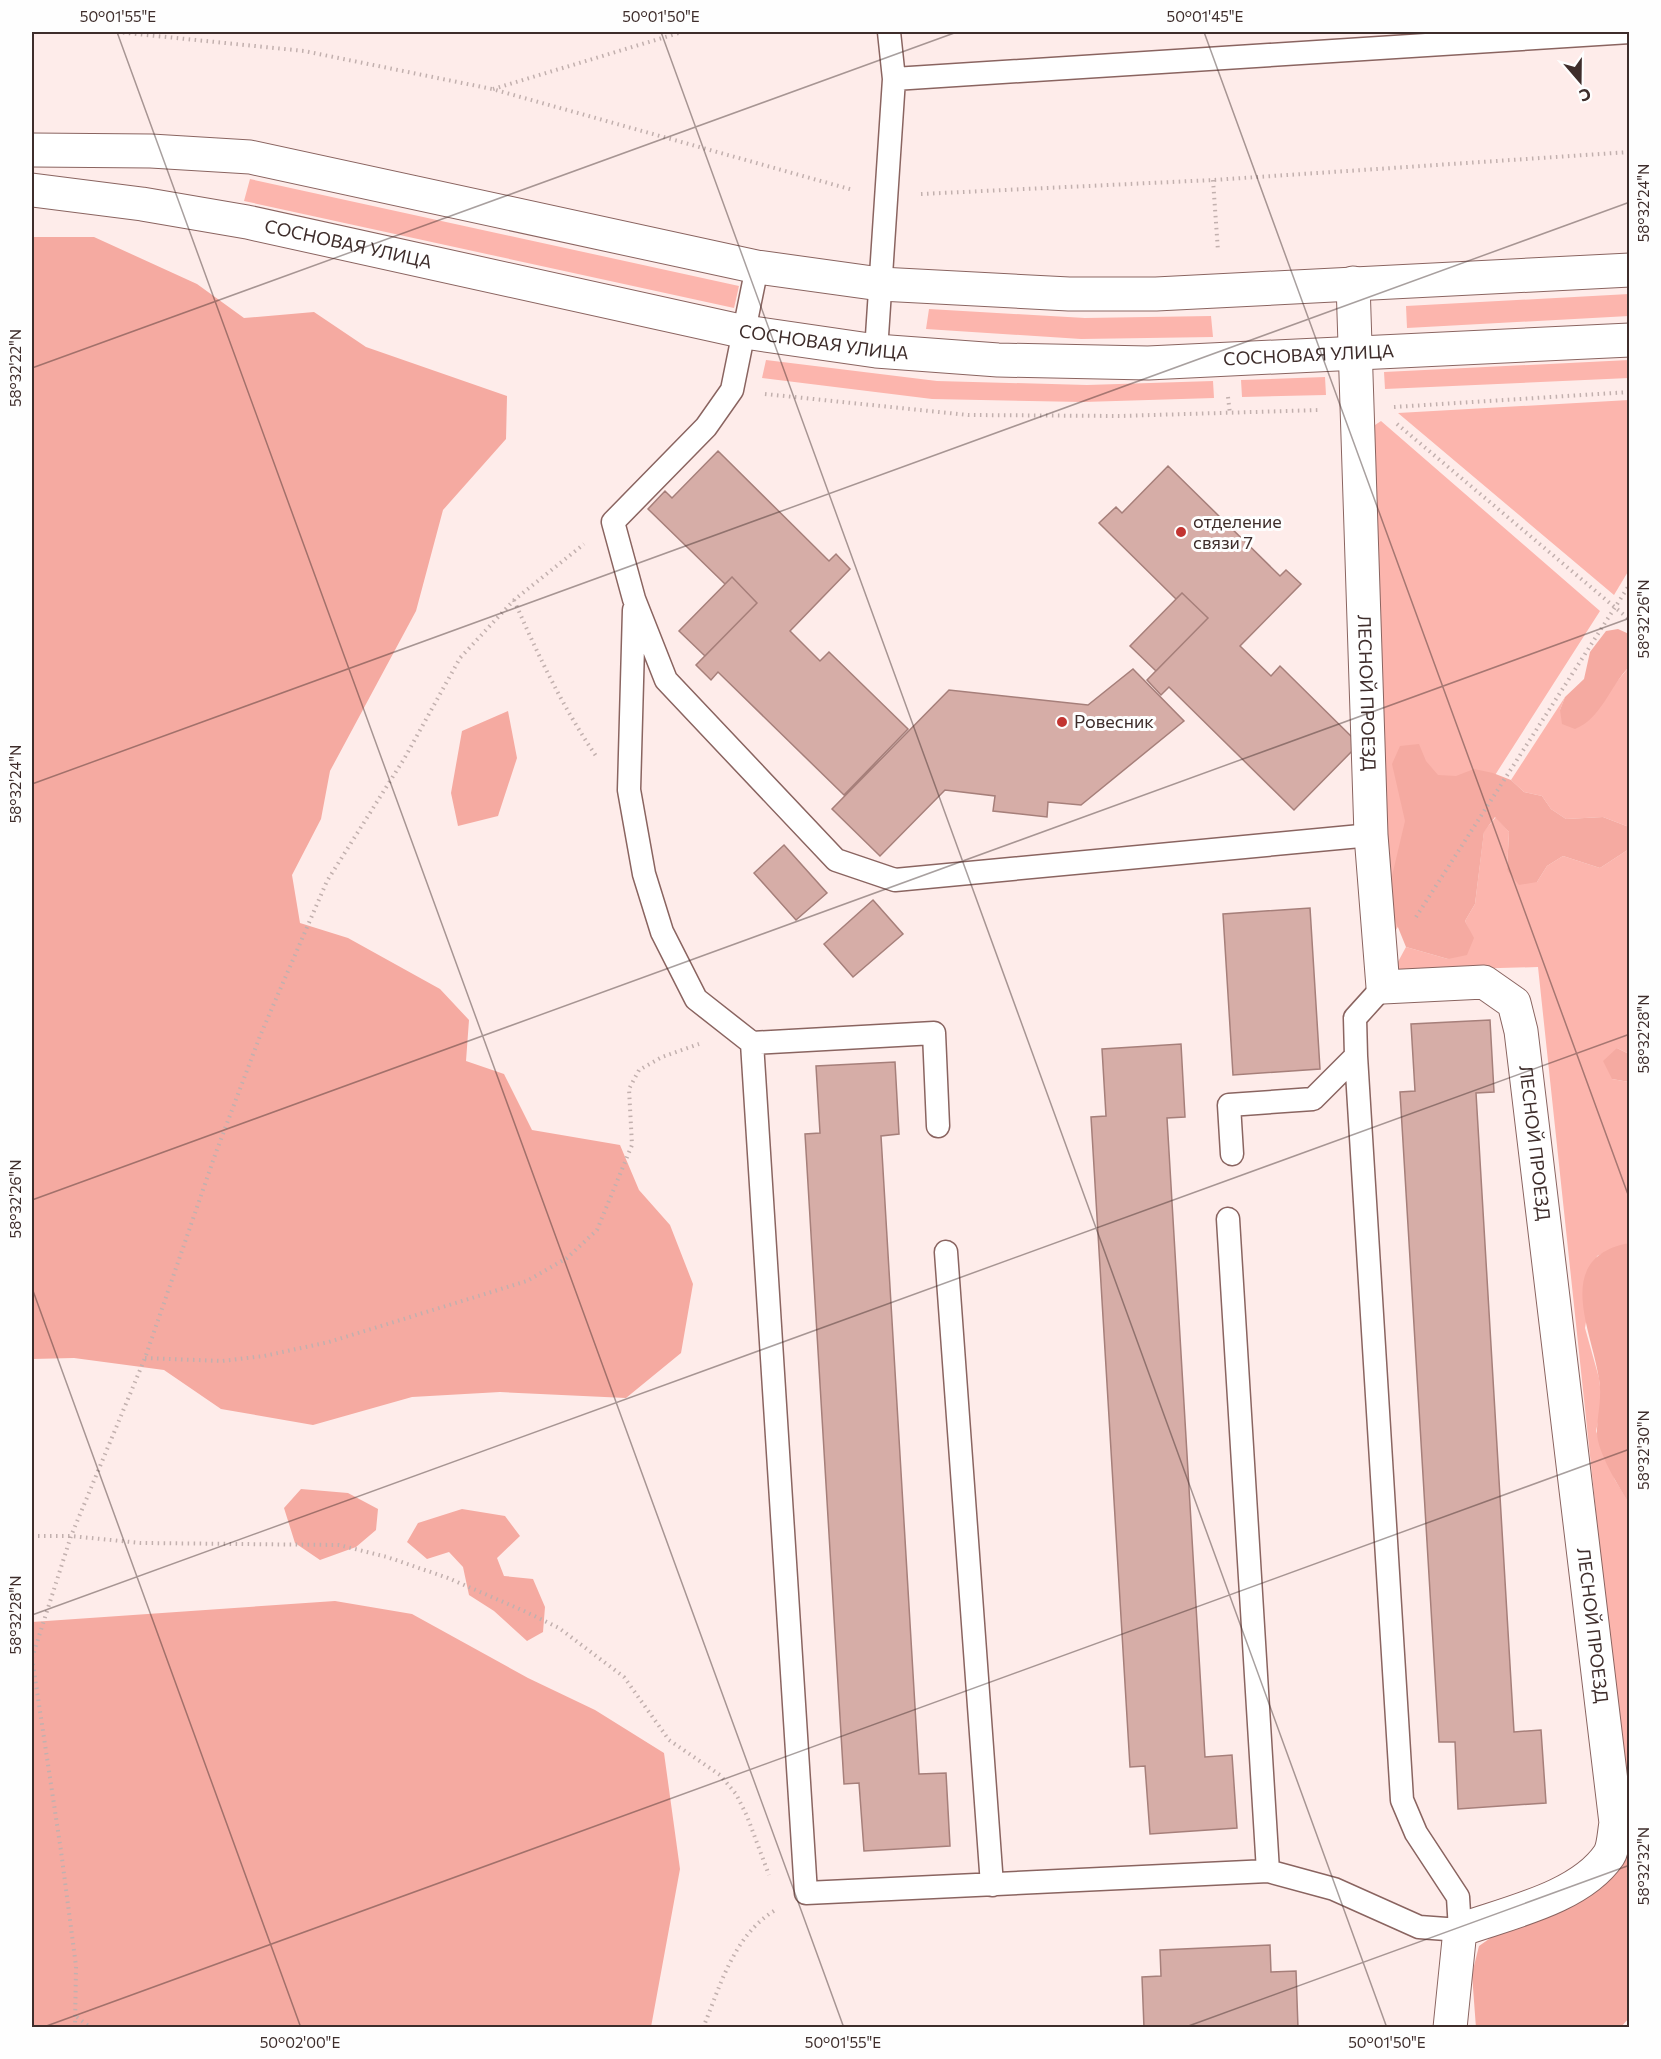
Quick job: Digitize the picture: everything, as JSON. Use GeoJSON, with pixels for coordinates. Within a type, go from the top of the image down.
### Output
{"type":"FeatureCollection","features":[{"type":"Feature","properties":{"kind":"street"},"geometry":{"type":"LineString","coordinates":[[32,150],[151,151],[250,157],[756,267],[880,284],[1070,294],[1134,294],[1629,270]]}},
{"type":"Feature","properties":{"kind":"street","name":"СОСНОВАЯ УЛИЦА"},"geometry":{"type":"LineString","coordinates":[[32,190],[142,204],[247,222],[745,332],[876,351],[999,360],[1148,363],[1629,340]]}},
{"type":"Feature","properties":{"kind":"street","name":"ЛЕСНОЙ ПРОЕЗД"},"geometry":{"type":"LineString","coordinates":[[1353,283],[1354,354],[1367,408],[1371,835],[1383,987],[1484,982],[1514,1003],[1521,1031],[1616,1823],[1610,1853],[1591,1876],[1565,1892],[1460,1930]]}},
{"type":"Feature","properties":{"kind":"street"},"geometry":{"type":"LineString","coordinates":[[1450,2028],[1460,1930]]}},
{"type":"Feature","properties":{"kind":"lane"},"geometry":{"type":"LineString","coordinates":[[876,351],[894,79],[889,32]]}},
{"type":"Feature","properties":{"kind":"lane"},"geometry":{"type":"LineString","coordinates":[[894,79],[1629,32]]}},
{"type":"Feature","properties":{"kind":"lane"},"geometry":{"type":"LineString","coordinates":[[756,267],[732,390],[706,427],[613,522],[634,599],[666,680],[836,860],[895,880],[1371,835]]}},
{"type":"Feature","properties":{"kind":"lane"},"geometry":{"type":"LineString","coordinates":[[634,599],[629,790],[644,874],[662,932],[696,999],[752,1043],[934,1033],[938,1126]]}},
{"type":"Feature","properties":{"kind":"lane"},"geometry":{"type":"LineString","coordinates":[[752,1043],[806,1893],[1269,1871],[1334,1889],[1419,1927],[1460,1930],[1458,1897],[1416,1833],[1402,1800],[1355,1018],[1383,987]]}},
{"type":"Feature","properties":{"kind":"lane"},"geometry":{"type":"LineString","coordinates":[[1232,1154],[1229,1105],[1313,1099],[1356,1056]]}},
{"type":"Feature","properties":{"kind":"lane"},"geometry":{"type":"LineString","coordinates":[[1228,1219],[1269,1871]]}},
{"type":"Feature","properties":{"kind":"lane"},"geometry":{"type":"LineString","coordinates":[[946,1252],[992,1885]]}},
{"type":"Feature","properties":{"kind":"path"},"geometry":{"type":"LineString","coordinates":[[492,89],[682,32]]}},
{"type":"Feature","properties":{"kind":"path"},"geometry":{"type":"LineString","coordinates":[[732,390],[968,415],[1120,416],[1367,408],[1629,392]]}},
{"type":"Feature","properties":{"kind":"path"},"geometry":{"type":"LineString","coordinates":[[1367,408],[1629,620]]}},
{"type":"Feature","properties":{"kind":"path"},"geometry":{"type":"LineString","coordinates":[[75,2028],[77,2017],[76,1966],[63,1862],[32,1658],[70,1536],[145,1358],[215,1155],[256,1047],[327,881],[404,759],[460,658],[514,600],[613,522]]}},
{"type":"Feature","properties":{"kind":"path"},"geometry":{"type":"LineString","coordinates":[[1414,920],[1629,584]]}},
{"type":"Feature","properties":{"kind":"path"},"geometry":{"type":"LineString","coordinates":[[514,600],[568,716],[597,756],[629,790]]}},
{"type":"Feature","properties":{"kind":"path"},"geometry":{"type":"LineString","coordinates":[[145,1358],[222,1361],[264,1356],[329,1342],[528,1281],[567,1258],[597,1230],[632,1145],[629,1089],[639,1070],[662,1057],[699,1044],[726,1022]]}},
{"type":"Feature","properties":{"kind":"path"},"geometry":{"type":"LineString","coordinates":[[32,1536],[70,1536],[141,1543],[339,1545],[387,1557],[448,1578],[559,1628],[624,1677],[669,1740],[720,1775],[736,1794],[747,1816],[769,1875],[778,1885],[806,1893]]}},
{"type":"Feature","properties":{"kind":"path"},"geometry":{"type":"LineString","coordinates":[[703,2028],[738,1946],[766,1916],[806,1893]]}},
{"type":"Feature","properties":{"kind":"path"},"geometry":{"type":"LineString","coordinates":[[77,2017],[91,2028]]}},
{"type":"Feature","properties":{"kind":"shaded area"},"geometry":{"type":"Polygon","coordinates":[[[250,179],[739,286],[734,308],[244,201],[250,179]]]}},
{"type":"Feature","properties":{"kind":"shaded area"},"geometry":{"type":"Polygon","coordinates":[[[32,237],[94,237],[197,284],[244,318],[314,312],[366,347],[507,396],[506,439],[443,510],[416,611],[330,771],[321,819],[292,875],[300,923],[348,938],[440,989],[469,1020],[466,1061],[504,1074],[532,1130],[620,1145],[639,1190],[670,1225],[693,1284],[681,1353],[626,1398],[500,1392],[412,1397],[313,1425],[221,1409],[164,1370],[74,1358],[32,1359],[32,237]]]}},
{"type":"Feature","properties":{"kind":"shaded area"},"geometry":{"type":"Polygon","coordinates":[[[1629,294],[1629,316],[1407,328],[1406,306],[1629,294]]]}},
{"type":"Feature","properties":{"kind":"shaded area"},"geometry":{"type":"Polygon","coordinates":[[[929,309],[1085,318],[1211,316],[1213,337],[1081,339],[926,329],[929,309]]]}},
{"type":"Feature","properties":{"kind":"shaded area"},"geometry":{"type":"Polygon","coordinates":[[[766,360],[937,381],[1087,385],[1213,381],[1214,398],[1083,402],[932,399],[762,378],[766,360]]]}},
{"type":"Feature","properties":{"kind":"shaded area"},"geometry":{"type":"Polygon","coordinates":[[[1629,360],[1629,378],[1385,389],[1384,372],[1629,360]]]}},
{"type":"Feature","properties":{"kind":"shaded area"},"geometry":{"type":"Polygon","coordinates":[[[1325,377],[1326,395],[1242,397],[1241,380],[1325,377]]]}},
{"type":"Feature","properties":{"kind":"shaded area"},"geometry":{"type":"Polygon","coordinates":[[[1629,400],[1629,570],[1614,595],[1398,413],[1629,400]]]}},
{"type":"Feature","properties":{"kind":"shaded area"},"geometry":{"type":"Polygon","coordinates":[[[1381,421],[1600,611],[1387,944],[1372,427],[1381,421]]]}},
{"type":"Feature","properties":{"kind":"shaded area"},"geometry":{"type":"Polygon","coordinates":[[[1618,629],[1629,634],[1629,667],[1592,718],[1575,729],[1562,724],[1560,710],[1565,697],[1584,679],[1590,652],[1606,631],[1618,629]]]}},
{"type":"Feature","properties":{"kind":"shaded area"},"geometry":{"type":"Polygon","coordinates":[[[1629,667],[1629,827],[1603,817],[1566,819],[1551,809],[1542,796],[1524,792],[1511,780],[1565,697],[1560,710],[1610,690],[1629,667]]]}},
{"type":"Feature","properties":{"kind":"shaded area"},"geometry":{"type":"Polygon","coordinates":[[[508,711],[517,758],[498,816],[458,826],[451,793],[462,731],[508,711]]]}},
{"type":"Feature","properties":{"kind":"shaded area"},"geometry":{"type":"Polygon","coordinates":[[[1419,744],[1426,761],[1438,775],[1456,776],[1474,769],[1493,773],[1511,780],[1524,792],[1542,796],[1551,809],[1566,819],[1603,817],[1629,827],[1629,849],[1600,868],[1563,856],[1547,866],[1537,882],[1519,885],[1507,870],[1509,832],[1495,817],[1484,832],[1475,904],[1465,921],[1474,938],[1467,955],[1448,959],[1406,947],[1393,915],[1392,876],[1405,821],[1392,764],[1400,746],[1419,744]]]}},
{"type":"Feature","properties":{"kind":"shaded area"},"geometry":{"type":"Polygon","coordinates":[[[1496,817],[1509,832],[1507,870],[1537,882],[1547,866],[1563,856],[1600,868],[1629,849],[1629,1054],[1617,1048],[1612,1079],[1629,1082],[1629,1243],[1597,1256],[1585,1328],[1599,1378],[1602,1404],[1596,1431],[1615,1480],[1629,1503],[1629,1822],[1538,967],[1393,971],[1406,947],[1448,959],[1473,938],[1465,921],[1475,904],[1484,831],[1496,817]]]}},
{"type":"Feature","properties":{"kind":"shaded area"},"geometry":{"type":"Polygon","coordinates":[[[1617,1048],[1629,1054],[1629,1082],[1612,1079],[1603,1061],[1617,1048]]]}},
{"type":"Feature","properties":{"kind":"shaded area"},"geometry":{"type":"Polygon","coordinates":[[[1630,1243],[1629,1503],[1608,1468],[1597,1437],[1600,1386],[1582,1298],[1584,1280],[1591,1264],[1605,1251],[1630,1243]]]}},
{"type":"Feature","properties":{"kind":"shaded area"},"geometry":{"type":"Polygon","coordinates":[[[301,1489],[348,1493],[378,1509],[376,1530],[356,1547],[320,1560],[295,1543],[284,1508],[301,1489]]]}},
{"type":"Feature","properties":{"kind":"shaded area"},"geometry":{"type":"Polygon","coordinates":[[[462,1509],[505,1516],[520,1536],[497,1558],[504,1576],[533,1579],[545,1607],[543,1632],[527,1641],[494,1611],[469,1595],[463,1567],[449,1552],[427,1559],[407,1542],[418,1523],[462,1509]]]}},
{"type":"Feature","properties":{"kind":"shaded area"},"geometry":{"type":"Polygon","coordinates":[[[335,1601],[412,1614],[528,1678],[595,1710],[664,1753],[680,1869],[651,2027],[32,2027],[32,1622],[335,1601]]]}},
{"type":"Feature","properties":{"kind":"shaded area"},"geometry":{"type":"Polygon","coordinates":[[[1629,1841],[1629,2018],[1621,2027],[1476,2028],[1472,1974],[1479,1946],[1629,1841]]]}},
{"type":"Feature","properties":{"kind":"building"},"geometry":{"type":"Polygon","coordinates":[[[718,451],[829,561],[836,554],[850,569],[790,631],[820,661],[829,652],[908,729],[844,795],[718,672],[711,680],[696,665],[757,603],[732,577],[725,584],[648,509],[665,491],[672,498],[718,451]]]}},
{"type":"Feature","properties":{"kind":"building"},"geometry":{"type":"Polygon","coordinates":[[[1168,466],[1280,576],[1286,570],[1301,584],[1240,646],[1271,676],[1280,666],[1359,744],[1294,810],[1169,687],[1161,695],[1147,680],[1208,618],[1182,593],[1176,599],[1099,523],[1116,507],[1122,513],[1168,466]]]}},
{"type":"Feature","properties":{"kind":"building"},"geometry":{"type":"Polygon","coordinates":[[[732,577],[757,603],[705,656],[679,631],[732,577]]]}},
{"type":"Feature","properties":{"kind":"building"},"geometry":{"type":"Polygon","coordinates":[[[1182,593],[1208,618],[1156,671],[1130,646],[1182,593]]]}},
{"type":"Feature","properties":{"kind":"building"},"geometry":{"type":"Polygon","coordinates":[[[1133,669],[1184,721],[1081,805],[1048,802],[1047,817],[993,811],[995,796],[945,790],[880,856],[832,809],[949,690],[1088,705],[1133,669]]]}},
{"type":"Feature","properties":{"kind":"building"},"geometry":{"type":"Polygon","coordinates":[[[784,845],[827,893],[796,920],[754,873],[784,845]]]}},
{"type":"Feature","properties":{"kind":"building"},"geometry":{"type":"Polygon","coordinates":[[[873,900],[903,934],[853,977],[824,944],[873,900]]]}},
{"type":"Feature","properties":{"kind":"building"},"geometry":{"type":"Polygon","coordinates":[[[1310,908],[1320,1069],[1233,1075],[1223,914],[1310,908]]]}},
{"type":"Feature","properties":{"kind":"building"},"geometry":{"type":"Polygon","coordinates":[[[1490,1020],[1494,1092],[1476,1093],[1514,1732],[1541,1730],[1546,1803],[1458,1809],[1455,1742],[1439,1742],[1400,1092],[1415,1091],[1411,1024],[1490,1020]]]}},
{"type":"Feature","properties":{"kind":"building"},"geometry":{"type":"Polygon","coordinates":[[[1181,1044],[1185,1117],[1167,1118],[1205,1757],[1232,1755],[1237,1828],[1150,1834],[1145,1766],[1130,1767],[1091,1117],[1106,1116],[1102,1049],[1181,1044]]]}},
{"type":"Feature","properties":{"kind":"building"},"geometry":{"type":"Polygon","coordinates":[[[895,1062],[899,1134],[881,1136],[919,1774],[946,1773],[950,1846],[864,1851],[859,1783],[844,1784],[805,1134],[820,1133],[816,1066],[895,1062]]]}},
{"type":"Feature","properties":{"kind":"building"},"geometry":{"type":"Polygon","coordinates":[[[1270,1945],[1271,1972],[1296,1971],[1298,2028],[1144,2028],[1142,1977],[1161,1976],[1160,1950],[1270,1945]]]}},
{"type":"Feature","properties":{"kind":"place","name":"отделение связи 7"},"geometry":{"type":"Point","coordinates":[1181,532]}},
{"type":"Feature","properties":{"kind":"place","name":"Ровесник"},"geometry":{"type":"Point","coordinates":[1062,722]}}]}
